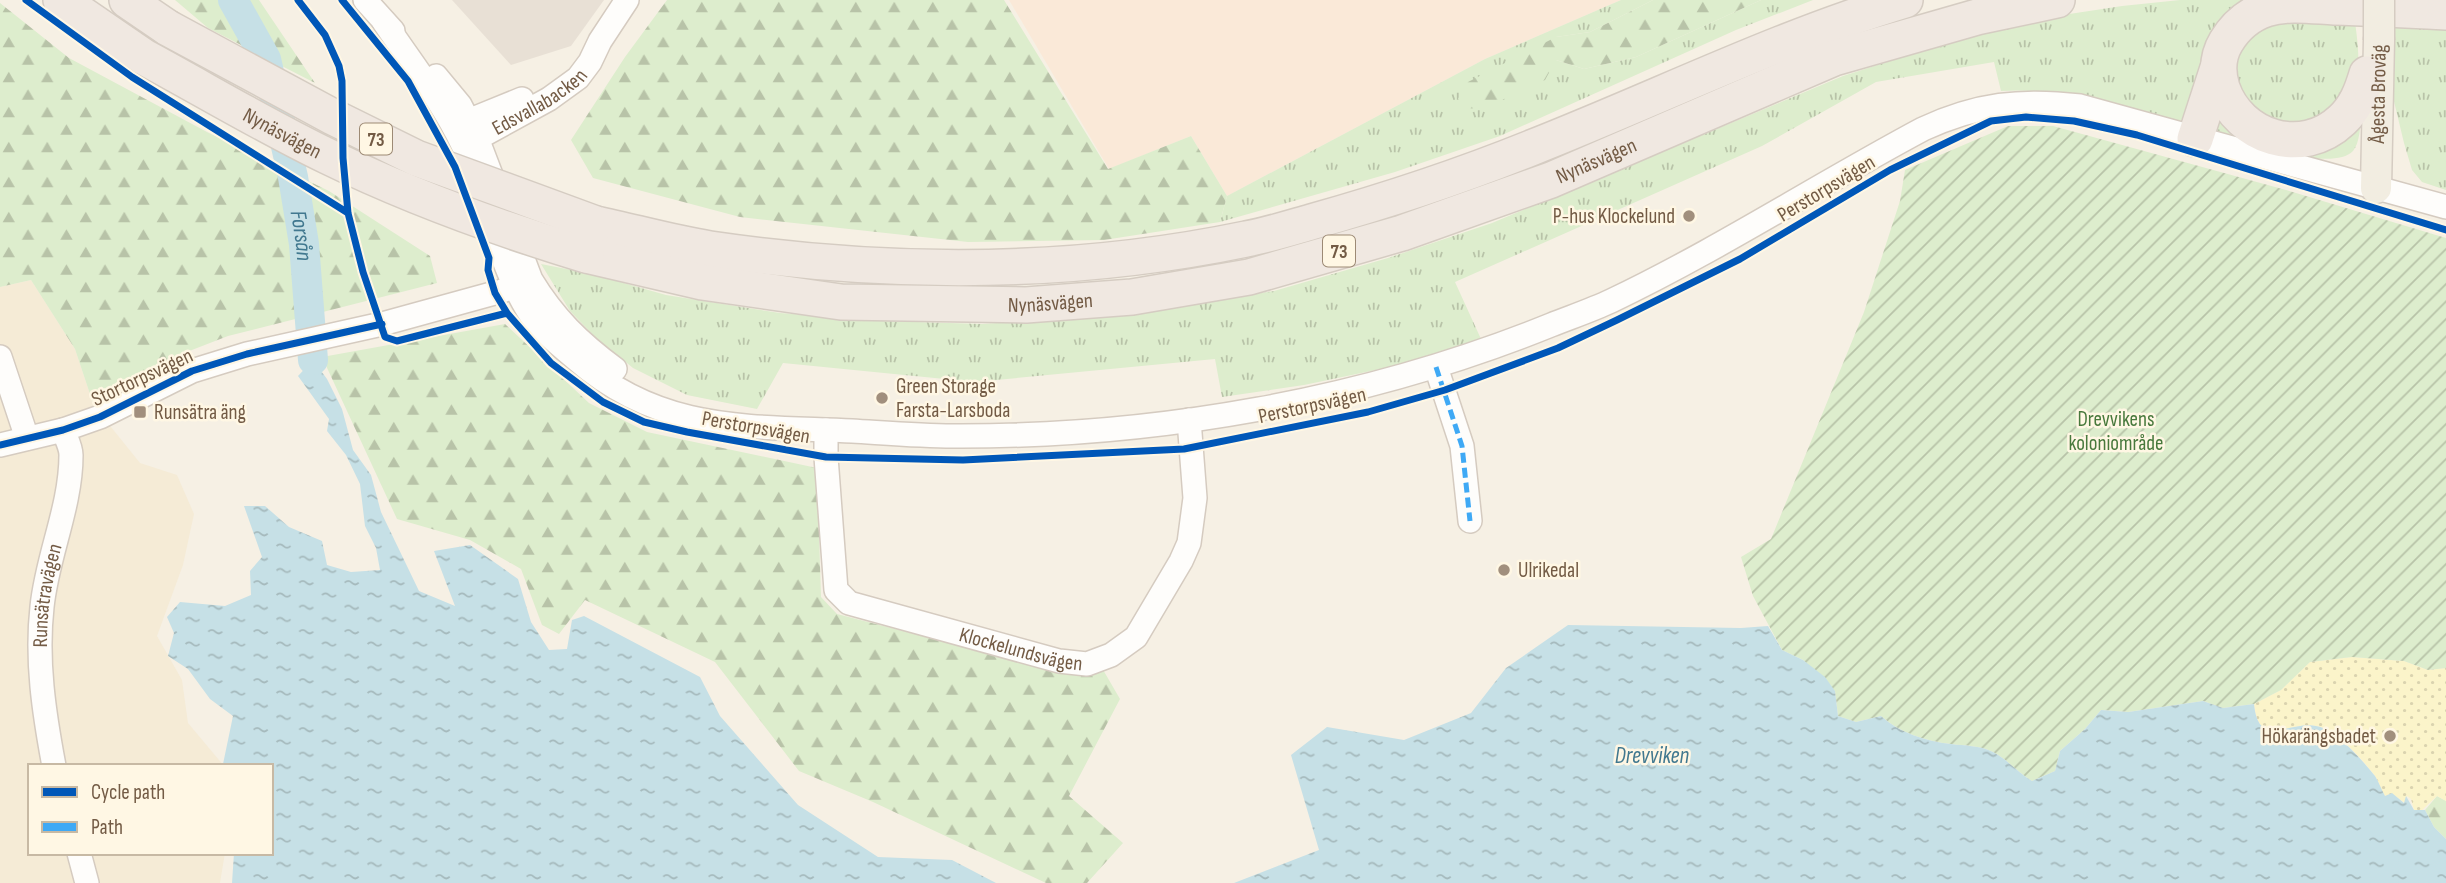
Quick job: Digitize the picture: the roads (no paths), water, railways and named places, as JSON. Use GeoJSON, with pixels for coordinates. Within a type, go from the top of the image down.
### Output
{"type":"FeatureCollection","features":[{"type":"Feature","properties":{"kind":"highway","name":"Nynäsvägen"},"geometry":{"type":"LineString","coordinates":[[61,0],[144,57],[326,155],[403,191],[503,230],[858,264],[941,268],[1023,268],[1126,259],[1247,239],[1399,197],[1532,148],[1798,35],[1905,0]]}},
{"type":"Feature","properties":{"kind":"highway","name":"Nynäsvägen"},"geometry":{"type":"LineString","coordinates":[[127,0],[168,28],[333,117],[416,158],[591,239],[702,282],[841,302],[1027,305],[1132,297],[1236,280],[1402,233],[1551,180],[1835,58],[1977,17],[2057,0]]}},
{"type":"Feature","properties":{"kind":"highway"},"geometry":{"type":"LineString","coordinates":[[2195,139],[2218,68],[2221,50],[2232,32],[2253,14],[2274,6],[2305,5],[2446,12]]}},
{"type":"Feature","properties":{"kind":"highway"},"geometry":{"type":"LineString","coordinates":[[2218,68],[2225,96],[2242,122],[2267,136],[2292,140],[2325,132],[2341,121],[2362,92],[2371,51]]}},
{"type":"Feature","properties":{"kind":"main road","name":"Ågesta Broväg"},"geometry":{"type":"LineString","coordinates":[[2368,0],[2371,51],[2371,187]]}},
{"type":"Feature","properties":{"kind":"main road","name":"Ågesta Broväg"},"geometry":{"type":"LineString","coordinates":[[2371,51],[2379,0]]}},
{"type":"Feature","properties":{"kind":"street","name":"Perstorpsvägen"},"geometry":{"type":"LineString","coordinates":[[365,0],[384,22],[445,112],[466,133],[523,283],[586,347],[628,378],[658,394],[735,425],[951,436],[1052,433],[1235,415],[1436,367],[1496,348],[1609,302],[1730,239],[1881,151],[1950,116],[2011,102],[2080,106],[2446,207]]}},
{"type":"Feature","properties":{"kind":"street","name":"Edsvallabacken"},"geometry":{"type":"LineString","coordinates":[[466,133],[545,88],[570,70],[600,41],[627,0]]}},
{"type":"Feature","properties":{"kind":"street","name":"Stortorpsvägen"},"geometry":{"type":"LineString","coordinates":[[0,445],[63,430],[100,417],[192,371],[247,354],[361,328],[523,283]]}},
{"type":"Feature","properties":{"kind":"street"},"geometry":{"type":"LineString","coordinates":[[0,358],[27,438]]}},
{"type":"Feature","properties":{"kind":"street"},"geometry":{"type":"LineString","coordinates":[[1436,367],[1462,446],[1470,521]]}},
{"type":"Feature","properties":{"kind":"street","name":"Klockelundsvägen"},"geometry":{"type":"LineString","coordinates":[[827,430],[826,457],[835,590],[849,603],[1059,662],[1087,664],[1111,656],[1136,637],[1189,543],[1195,498],[1189,420]]}},
{"type":"Feature","properties":{"kind":"street","name":"Runsätravägen"},"geometry":{"type":"LineString","coordinates":[[54,764],[44,715],[39,652],[44,594],[70,481],[71,453],[63,430]]}},
{"type":"Feature","properties":{"kind":"street"},"geometry":{"type":"LineString","coordinates":[[80,855],[87,883]]}},
{"type":"Feature","properties":{"kind":"water"},"geometry":{"type":"Polygon","coordinates":[[[313,360],[327,379],[342,409],[353,450],[371,475],[381,512],[419,591],[455,606],[434,551],[470,545],[518,579],[531,622],[549,650],[567,649],[572,620],[584,616],[700,677],[720,716],[798,805],[878,857],[952,860],[996,883],[232,883],[234,855],[273,855],[273,764],[223,764],[233,716],[210,699],[188,669],[168,656],[174,633],[167,617],[180,602],[225,606],[251,595],[250,571],[262,557],[244,506],[265,506],[289,527],[322,541],[327,565],[351,572],[380,570],[376,548],[365,526],[360,484],[346,455],[327,431],[329,419],[298,376],[313,360]]]}},
{"type":"Feature","properties":{"kind":"water","name":"Drevviken"},"geometry":{"type":"Polygon","coordinates":[[[1568,625],[1741,628],[1768,626],[1782,650],[1803,660],[1825,677],[1835,691],[1838,716],[1856,722],[1881,716],[1905,732],[1922,738],[1988,750],[2032,781],[2055,771],[2060,751],[2085,729],[2101,710],[2128,712],[2203,701],[2223,708],[2254,704],[2257,719],[2263,727],[2270,730],[2312,725],[2330,732],[2351,749],[2370,770],[2385,796],[2392,793],[2404,803],[2406,796],[2414,810],[2425,810],[2434,827],[2446,839],[2446,883],[1234,883],[1319,850],[1291,755],[1327,727],[1404,740],[1471,713],[1506,668],[1568,625]]]}},
{"type":"Feature","properties":{"kind":"waterway","name":"Forsån"},"geometry":{"type":"LineString","coordinates":[[233,0],[266,59],[293,177],[304,244],[313,360]]}},
{"type":"Feature","properties":{"kind":"place","name":"P-hus Klockelund"},"geometry":{"type":"Point","coordinates":[1689,216]}},
{"type":"Feature","properties":{"kind":"place","name":"Green Storage Farsta-Larsboda"},"geometry":{"type":"Point","coordinates":[882,398]}},
{"type":"Feature","properties":{"kind":"place","name":"Runsätra äng"},"geometry":{"type":"Point","coordinates":[140,412]}},
{"type":"Feature","properties":{"kind":"place","name":"Ulrikedal"},"geometry":{"type":"Point","coordinates":[1504,570]}},
{"type":"Feature","properties":{"kind":"place","name":"Hökarängsbadet"},"geometry":{"type":"Point","coordinates":[2390,736]}},
{"type":"Feature","properties":{"kind":"park label","name":"Drevvikens koloniområde"},"geometry":{"type":"Point","coordinates":[2116,431]}}]}
